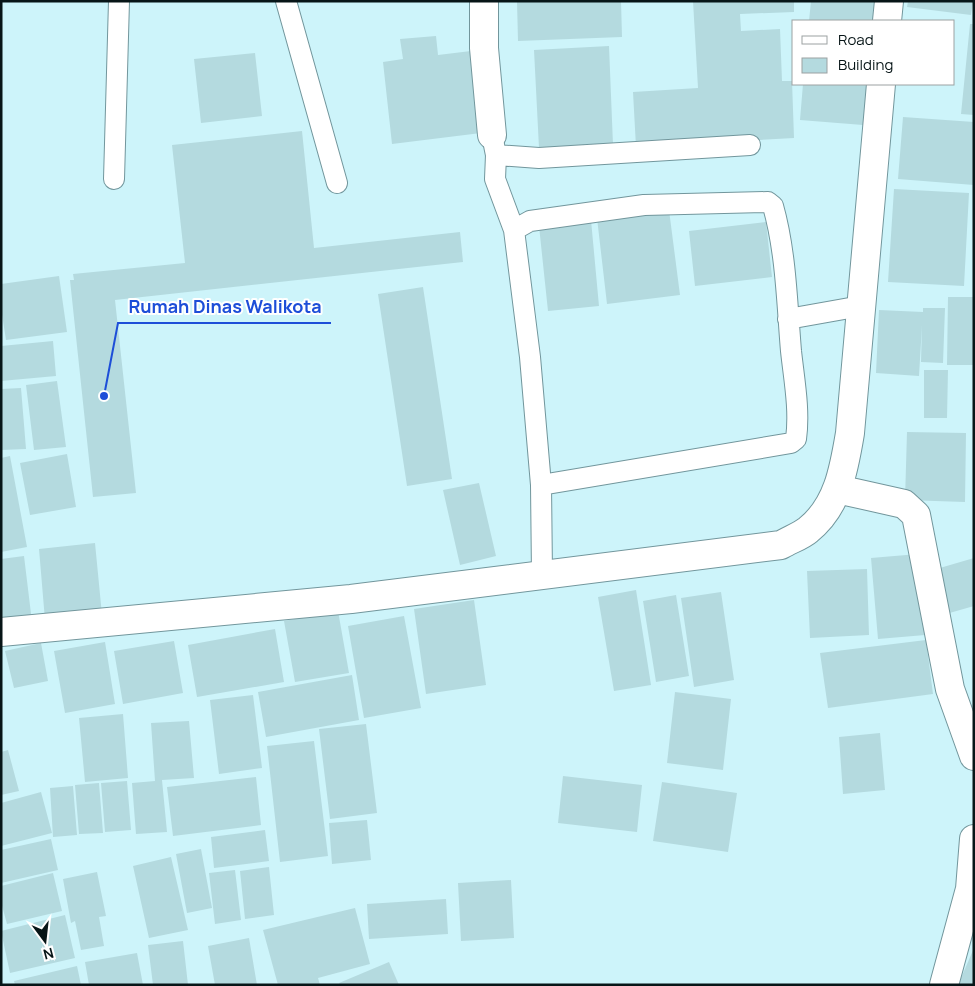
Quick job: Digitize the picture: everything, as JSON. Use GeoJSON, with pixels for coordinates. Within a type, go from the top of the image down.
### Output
{"type":"FeatureCollection","features":[{"type":"Feature","properties":{"kind":"street"},"geometry":{"type":"LineString","coordinates":[[484,1],[484,48],[494,145]]}},
{"type":"Feature","properties":{"kind":"street"},"geometry":{"type":"LineString","coordinates":[[887,20],[889,1]]}},
{"type":"Feature","properties":{"kind":"street"},"geometry":{"type":"LineString","coordinates":[[1,632],[351,599],[781,545],[808,530],[828,506],[843,477],[850,433],[881,85]]}},
{"type":"Feature","properties":{"kind":"street"},"geometry":{"type":"LineString","coordinates":[[837,488],[904,504],[916,516],[950,689],[974,756]]}},
{"type":"Feature","properties":{"kind":"street"},"geometry":{"type":"LineString","coordinates":[[944,985],[970,889],[974,839]]}},
{"type":"Feature","properties":{"kind":"lane"},"geometry":{"type":"LineString","coordinates":[[114,179],[120,1]]}},
{"type":"Feature","properties":{"kind":"lane"},"geometry":{"type":"LineString","coordinates":[[286,1],[338,183]]}},
{"type":"Feature","properties":{"kind":"lane"},"geometry":{"type":"LineString","coordinates":[[542,574],[541,485],[530,357],[514,230],[495,179],[494,145],[539,158],[750,145]]}},
{"type":"Feature","properties":{"kind":"lane"},"geometry":{"type":"LineString","coordinates":[[514,230],[530,221],[644,205],[768,202],[773,206],[779,234],[797,420],[796,439],[791,443],[541,485]]}},
{"type":"Feature","properties":{"kind":"lane"},"geometry":{"type":"LineString","coordinates":[[788,319],[861,306]]}},
{"type":"Feature","properties":{"kind":"building"},"geometry":{"type":"Polygon","coordinates":[[[517,1],[621,1],[622,37],[518,41],[517,1]]]}},
{"type":"Feature","properties":{"kind":"building"},"geometry":{"type":"Polygon","coordinates":[[[693,1],[794,1],[794,12],[740,14],[741,31],[780,29],[782,81],[792,81],[794,138],[636,147],[633,92],[698,88],[693,1]]]}},
{"type":"Feature","properties":{"kind":"building"},"geometry":{"type":"Polygon","coordinates":[[[811,1],[875,1],[873,20],[809,20],[811,1]]]}},
{"type":"Feature","properties":{"kind":"building"},"geometry":{"type":"Polygon","coordinates":[[[908,1],[973,1],[971,15],[907,7],[908,1]]]}},
{"type":"Feature","properties":{"kind":"building"},"geometry":{"type":"Polygon","coordinates":[[[970,24],[974,24],[974,115],[961,114],[970,24]]]}},
{"type":"Feature","properties":{"kind":"building"},"geometry":{"type":"Polygon","coordinates":[[[436,36],[438,55],[471,51],[481,133],[392,144],[383,62],[403,59],[400,39],[436,36]]]}},
{"type":"Feature","properties":{"kind":"building"},"geometry":{"type":"Polygon","coordinates":[[[609,46],[613,145],[539,148],[534,50],[609,46]]]}},
{"type":"Feature","properties":{"kind":"building"},"geometry":{"type":"Polygon","coordinates":[[[255,53],[262,116],[201,123],[194,59],[255,53]]]}},
{"type":"Feature","properties":{"kind":"building"},"geometry":{"type":"Polygon","coordinates":[[[803,85],[867,85],[863,125],[800,120],[803,85]]]}},
{"type":"Feature","properties":{"kind":"building"},"geometry":{"type":"Polygon","coordinates":[[[903,117],[974,122],[974,185],[898,179],[903,117]]]}},
{"type":"Feature","properties":{"kind":"building"},"geometry":{"type":"Polygon","coordinates":[[[302,131],[314,248],[460,232],[463,262],[115,300],[136,493],[93,497],[70,280],[74,280],[73,274],[185,263],[172,145],[302,131]]]}},
{"type":"Feature","properties":{"kind":"building"},"geometry":{"type":"Polygon","coordinates":[[[894,189],[969,193],[964,286],[888,282],[894,189]]]}},
{"type":"Feature","properties":{"kind":"building"},"geometry":{"type":"Polygon","coordinates":[[[669,210],[680,295],[607,304],[597,218],[669,210]]]}},
{"type":"Feature","properties":{"kind":"building"},"geometry":{"type":"Polygon","coordinates":[[[591,220],[599,306],[548,311],[539,226],[591,220]]]}},
{"type":"Feature","properties":{"kind":"building"},"geometry":{"type":"Polygon","coordinates":[[[766,222],[772,277],[695,286],[689,231],[766,222]]]}},
{"type":"Feature","properties":{"kind":"building"},"geometry":{"type":"Polygon","coordinates":[[[59,276],[67,332],[6,340],[1,308],[1,284],[59,276]]]}},
{"type":"Feature","properties":{"kind":"building"},"geometry":{"type":"Polygon","coordinates":[[[423,287],[452,479],[407,486],[378,294],[423,287]]]}},
{"type":"Feature","properties":{"kind":"building"},"geometry":{"type":"Polygon","coordinates":[[[948,297],[974,297],[974,365],[947,365],[948,297]]]}},
{"type":"Feature","properties":{"kind":"building"},"geometry":{"type":"Polygon","coordinates":[[[923,308],[945,308],[943,363],[921,362],[922,325],[919,376],[876,373],[879,310],[923,312],[923,308]]]}},
{"type":"Feature","properties":{"kind":"building"},"geometry":{"type":"Polygon","coordinates":[[[53,341],[56,376],[1,381],[1,346],[53,341]]]}},
{"type":"Feature","properties":{"kind":"building"},"geometry":{"type":"Polygon","coordinates":[[[924,370],[948,370],[947,418],[924,418],[924,370]]]}},
{"type":"Feature","properties":{"kind":"building"},"geometry":{"type":"Polygon","coordinates":[[[57,381],[66,447],[34,450],[26,385],[57,381]]]}},
{"type":"Feature","properties":{"kind":"building"},"geometry":{"type":"Polygon","coordinates":[[[21,388],[26,449],[1,450],[1,389],[21,388]]]}},
{"type":"Feature","properties":{"kind":"building"},"geometry":{"type":"Polygon","coordinates":[[[907,432],[966,433],[965,502],[905,500],[907,432]]]}},
{"type":"Feature","properties":{"kind":"building"},"geometry":{"type":"Polygon","coordinates":[[[67,454],[76,507],[30,515],[20,463],[67,454]]]}},
{"type":"Feature","properties":{"kind":"building"},"geometry":{"type":"Polygon","coordinates":[[[10,456],[27,547],[1,552],[1,458],[10,456]]]}},
{"type":"Feature","properties":{"kind":"building"},"geometry":{"type":"Polygon","coordinates":[[[479,483],[496,556],[460,565],[443,490],[479,483]]]}},
{"type":"Feature","properties":{"kind":"building"},"geometry":{"type":"Polygon","coordinates":[[[95,543],[102,615],[45,620],[39,549],[95,543]]]}},
{"type":"Feature","properties":{"kind":"building"},"geometry":{"type":"Polygon","coordinates":[[[918,554],[925,635],[878,639],[871,558],[918,554]]]}},
{"type":"Feature","properties":{"kind":"building"},"geometry":{"type":"Polygon","coordinates":[[[24,556],[32,622],[1,625],[1,559],[24,556]]]}},
{"type":"Feature","properties":{"kind":"building"},"geometry":{"type":"Polygon","coordinates":[[[974,558],[974,606],[946,614],[933,570],[974,558]]]}},
{"type":"Feature","properties":{"kind":"building"},"geometry":{"type":"Polygon","coordinates":[[[867,569],[869,635],[810,638],[807,571],[867,569]]]}},
{"type":"Feature","properties":{"kind":"building"},"geometry":{"type":"Polygon","coordinates":[[[636,590],[651,685],[614,691],[598,597],[636,590]]]}},
{"type":"Feature","properties":{"kind":"building"},"geometry":{"type":"Polygon","coordinates":[[[721,592],[734,680],[694,687],[681,598],[721,592]]]}},
{"type":"Feature","properties":{"kind":"building"},"geometry":{"type":"Polygon","coordinates":[[[676,595],[689,676],[656,682],[643,601],[676,595]]]}},
{"type":"Feature","properties":{"kind":"building"},"geometry":{"type":"Polygon","coordinates":[[[474,600],[486,685],[426,694],[414,609],[474,600]]]}},
{"type":"Feature","properties":{"kind":"building"},"geometry":{"type":"Polygon","coordinates":[[[338,611],[349,673],[295,682],[284,621],[338,611]]]}},
{"type":"Feature","properties":{"kind":"building"},"geometry":{"type":"Polygon","coordinates":[[[404,616],[421,708],[364,718],[348,626],[404,616]]]}},
{"type":"Feature","properties":{"kind":"building"},"geometry":{"type":"Polygon","coordinates":[[[275,629],[284,682],[197,697],[188,645],[275,629]]]}},
{"type":"Feature","properties":{"kind":"building"},"geometry":{"type":"Polygon","coordinates":[[[926,640],[933,694],[828,708],[820,653],[926,640]]]}},
{"type":"Feature","properties":{"kind":"building"},"geometry":{"type":"Polygon","coordinates":[[[174,641],[183,693],[123,704],[114,651],[174,641]]]}},
{"type":"Feature","properties":{"kind":"building"},"geometry":{"type":"Polygon","coordinates":[[[105,642],[115,704],[65,713],[54,651],[105,642]]]}},
{"type":"Feature","properties":{"kind":"building"},"geometry":{"type":"Polygon","coordinates":[[[41,643],[48,681],[14,688],[5,651],[41,643]]]}},
{"type":"Feature","properties":{"kind":"building"},"geometry":{"type":"Polygon","coordinates":[[[352,675],[359,720],[266,737],[258,692],[352,675]]]}},
{"type":"Feature","properties":{"kind":"building"},"geometry":{"type":"Polygon","coordinates":[[[675,692],[731,699],[723,770],[667,763],[675,692]]]}},
{"type":"Feature","properties":{"kind":"building"},"geometry":{"type":"Polygon","coordinates":[[[253,695],[262,768],[219,774],[210,700],[253,695]]]}},
{"type":"Feature","properties":{"kind":"building"},"geometry":{"type":"Polygon","coordinates":[[[123,714],[128,778],[85,782],[79,718],[123,714]]]}},
{"type":"Feature","properties":{"kind":"building"},"geometry":{"type":"Polygon","coordinates":[[[189,721],[194,778],[162,780],[167,832],[136,834],[132,783],[155,781],[151,723],[189,721]]]}},
{"type":"Feature","properties":{"kind":"building"},"geometry":{"type":"Polygon","coordinates":[[[366,724],[377,813],[330,819],[319,729],[366,724]]]}},
{"type":"Feature","properties":{"kind":"building"},"geometry":{"type":"Polygon","coordinates":[[[880,733],[885,790],[843,794],[839,737],[880,733]]]}},
{"type":"Feature","properties":{"kind":"building"},"geometry":{"type":"Polygon","coordinates":[[[314,741],[328,856],[280,862],[267,746],[314,741]]]}},
{"type":"Feature","properties":{"kind":"building"},"geometry":{"type":"Polygon","coordinates":[[[8,750],[19,791],[1,795],[1,752],[8,750]]]}},
{"type":"Feature","properties":{"kind":"building"},"geometry":{"type":"Polygon","coordinates":[[[563,776],[642,785],[637,832],[558,823],[563,776]]]}},
{"type":"Feature","properties":{"kind":"building"},"geometry":{"type":"Polygon","coordinates":[[[256,777],[261,825],[173,836],[167,787],[256,777]]]}},
{"type":"Feature","properties":{"kind":"building"},"geometry":{"type":"Polygon","coordinates":[[[127,781],[131,830],[105,832],[101,783],[127,781]]]}},
{"type":"Feature","properties":{"kind":"building"},"geometry":{"type":"Polygon","coordinates":[[[662,782],[737,793],[728,852],[653,841],[662,782]]]}},
{"type":"Feature","properties":{"kind":"building"},"geometry":{"type":"Polygon","coordinates":[[[99,783],[103,833],[79,834],[75,785],[99,783]]]}},
{"type":"Feature","properties":{"kind":"building"},"geometry":{"type":"Polygon","coordinates":[[[73,786],[77,835],[53,837],[50,788],[73,786]]]}},
{"type":"Feature","properties":{"kind":"building"},"geometry":{"type":"Polygon","coordinates":[[[41,792],[52,833],[1,846],[1,803],[41,792]]]}},
{"type":"Feature","properties":{"kind":"building"},"geometry":{"type":"Polygon","coordinates":[[[367,820],[371,860],[332,864],[329,823],[367,820]]]}},
{"type":"Feature","properties":{"kind":"building"},"geometry":{"type":"Polygon","coordinates":[[[265,830],[269,861],[214,868],[211,837],[265,830]]]}},
{"type":"Feature","properties":{"kind":"building"},"geometry":{"type":"Polygon","coordinates":[[[51,839],[58,870],[1,883],[1,850],[51,839]]]}},
{"type":"Feature","properties":{"kind":"building"},"geometry":{"type":"Polygon","coordinates":[[[201,849],[212,908],[187,913],[176,854],[201,849]]]}},
{"type":"Feature","properties":{"kind":"building"},"geometry":{"type":"Polygon","coordinates":[[[171,857],[188,930],[149,938],[133,866],[171,857]]]}},
{"type":"Feature","properties":{"kind":"building"},"geometry":{"type":"Polygon","coordinates":[[[269,867],[274,915],[245,919],[240,871],[269,867]]]}},
{"type":"Feature","properties":{"kind":"building"},"geometry":{"type":"Polygon","coordinates":[[[235,870],[241,920],[215,924],[209,873],[235,870]]]}},
{"type":"Feature","properties":{"kind":"building"},"geometry":{"type":"Polygon","coordinates":[[[97,872],[106,916],[99,917],[104,946],[81,950],[75,921],[71,923],[63,879],[97,872]]]}},
{"type":"Feature","properties":{"kind":"building"},"geometry":{"type":"Polygon","coordinates":[[[53,873],[62,911],[7,924],[1,902],[1,886],[53,873]]]}},
{"type":"Feature","properties":{"kind":"building"},"geometry":{"type":"Polygon","coordinates":[[[511,880],[514,938],[461,941],[458,883],[511,880]]]}},
{"type":"Feature","properties":{"kind":"building"},"geometry":{"type":"Polygon","coordinates":[[[446,899],[448,934],[369,939],[367,904],[446,899]]]}},
{"type":"Feature","properties":{"kind":"building"},"geometry":{"type":"Polygon","coordinates":[[[355,908],[370,964],[318,978],[320,985],[278,985],[263,930],[355,908]]]}},
{"type":"Feature","properties":{"kind":"building"},"geometry":{"type":"Polygon","coordinates":[[[65,915],[75,958],[10,973],[1,931],[65,915]]]}},
{"type":"Feature","properties":{"kind":"building"},"geometry":{"type":"Polygon","coordinates":[[[249,938],[257,985],[215,985],[208,946],[249,938]]]}},
{"type":"Feature","properties":{"kind":"building"},"geometry":{"type":"Polygon","coordinates":[[[183,941],[188,985],[153,985],[148,945],[183,941]]]}},
{"type":"Feature","properties":{"kind":"building"},"geometry":{"type":"Polygon","coordinates":[[[974,948],[974,985],[958,985],[974,948]]]}},
{"type":"Feature","properties":{"kind":"building"},"geometry":{"type":"Polygon","coordinates":[[[137,953],[143,985],[89,985],[85,962],[137,953]]]}},
{"type":"Feature","properties":{"kind":"building"},"geometry":{"type":"Polygon","coordinates":[[[389,962],[399,985],[340,985],[339,983],[389,962]]]}},
{"type":"Feature","properties":{"kind":"building"},"geometry":{"type":"Polygon","coordinates":[[[77,966],[81,985],[15,985],[14,981],[77,966]]]}},
{"type":"Feature","properties":{"kind":"place","name":"Rumah Dinas Walikota"},"geometry":{"type":"Point","coordinates":[104,396]}}]}
